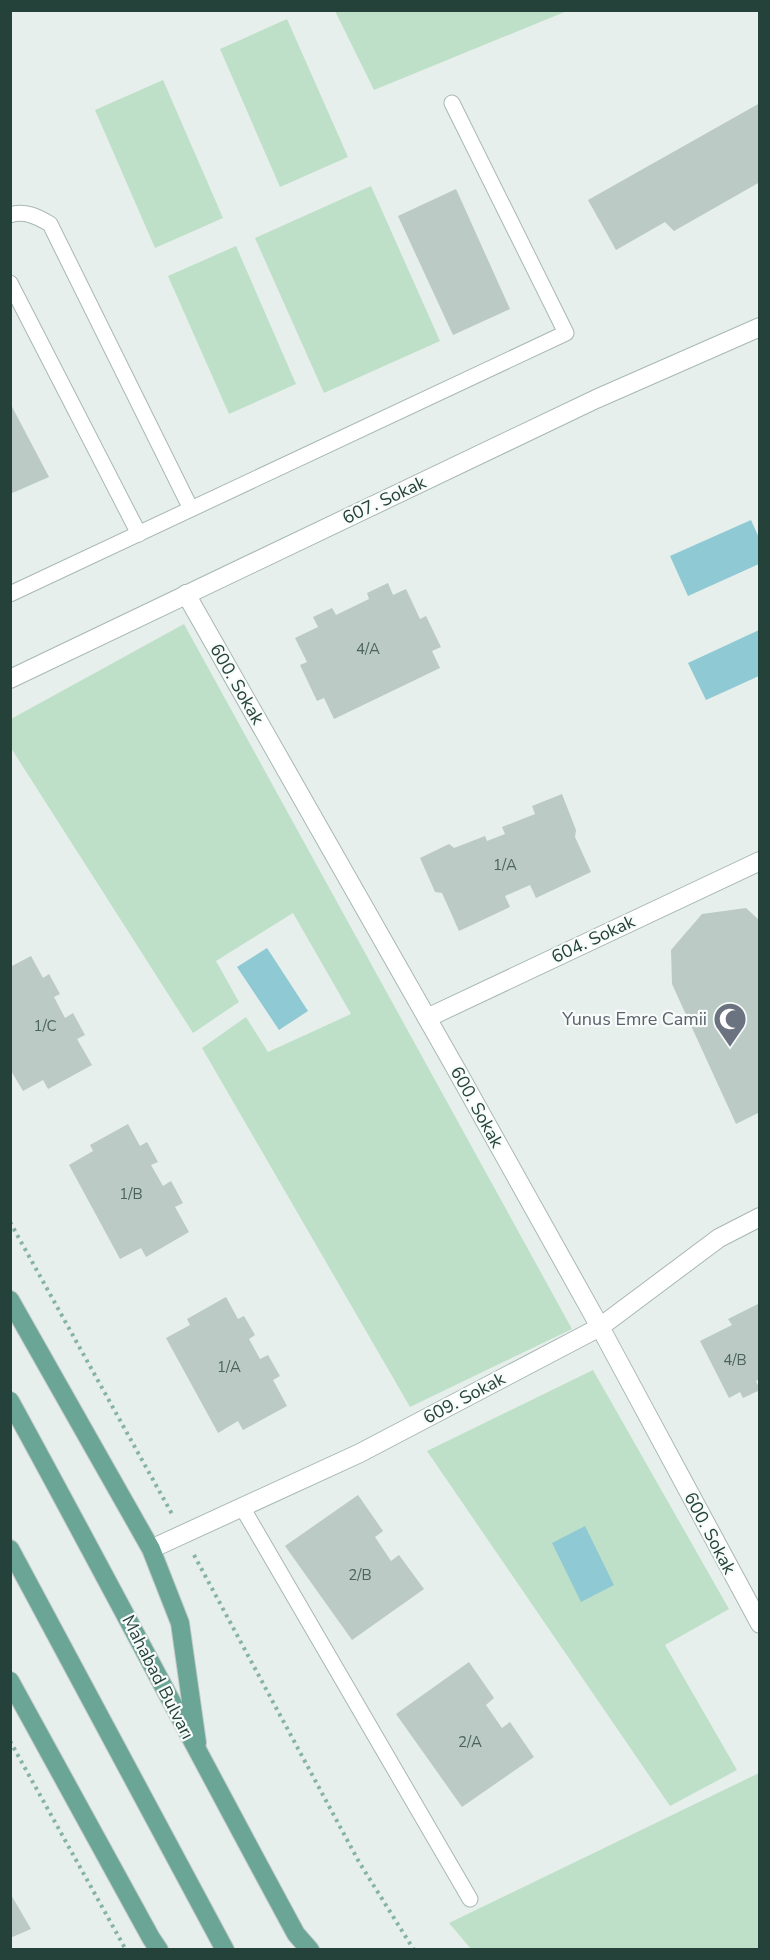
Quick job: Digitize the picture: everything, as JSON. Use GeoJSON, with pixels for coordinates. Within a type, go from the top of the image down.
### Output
{"type":"FeatureCollection","features":[{"type":"Feature","properties":{"kind":"main road"},"geometry":{"type":"LineString","coordinates":[[10,1300],[151,1549],[180,1623],[199,1757]]}},
{"type":"Feature","properties":{"kind":"main road","name":"Mahabad Bulvarı"},"geometry":{"type":"LineString","coordinates":[[10,1401],[104,1572],[199,1757],[297,1934],[310,1950]]}},
{"type":"Feature","properties":{"kind":"main road"},"geometry":{"type":"LineString","coordinates":[[10,1549],[225,1950]]}},
{"type":"Feature","properties":{"kind":"main road"},"geometry":{"type":"LineString","coordinates":[[10,1681],[159,1950]]}},
{"type":"Feature","properties":{"kind":"street","name":"607. Sokak"},"geometry":{"type":"LineString","coordinates":[[10,678],[596,399],[759,327]]}},
{"type":"Feature","properties":{"kind":"street","name":"600. Sokak"},"geometry":{"type":"LineString","coordinates":[[186,594],[600,1327],[759,1624]]}},
{"type":"Feature","properties":{"kind":"street","name":"604. Sokak"},"geometry":{"type":"LineString","coordinates":[[427,1018],[759,861]]}},
{"type":"Feature","properties":{"kind":"street","name":"609. Sokak"},"geometry":{"type":"LineString","coordinates":[[151,1549],[360,1453],[600,1327],[719,1238],[759,1217]]}},
{"type":"Feature","properties":{"kind":"lane"},"geometry":{"type":"LineString","coordinates":[[10,594],[566,333],[452,103]]}},
{"type":"Feature","properties":{"kind":"lane"},"geometry":{"type":"LineString","coordinates":[[10,215],[16,213],[34,215],[50,224],[191,509]]}},
{"type":"Feature","properties":{"kind":"lane"},"geometry":{"type":"LineString","coordinates":[[10,283],[139,534]]}},
{"type":"Feature","properties":{"kind":"lane"},"geometry":{"type":"LineString","coordinates":[[242,1507],[470,1899]]}},
{"type":"Feature","properties":{"kind":"path"},"geometry":{"type":"LineString","coordinates":[[10,1222],[183,1534],[359,1862],[414,1950]]}},
{"type":"Feature","properties":{"kind":"path"},"geometry":{"type":"LineString","coordinates":[[10,1741],[126,1950]]}},
{"type":"Feature","properties":{"kind":"green space"},"geometry":{"type":"Polygon","coordinates":[[[335,11],[567,11],[374,90],[335,11]]]}},
{"type":"Feature","properties":{"kind":"green space"},"geometry":{"type":"Polygon","coordinates":[[[287,19],[348,157],[280,187],[220,49],[287,19]]]}},
{"type":"Feature","properties":{"kind":"green space"},"geometry":{"type":"Polygon","coordinates":[[[163,80],[223,218],[155,248],[95,110],[163,80]]]}},
{"type":"Feature","properties":{"kind":"green space"},"geometry":{"type":"Polygon","coordinates":[[[371,186],[440,341],[324,393],[255,238],[371,186]]]}},
{"type":"Feature","properties":{"kind":"green space"},"geometry":{"type":"Polygon","coordinates":[[[236,246],[296,384],[229,414],[168,276],[236,246]]]}},
{"type":"Feature","properties":{"kind":"green space"},"geometry":{"type":"Polygon","coordinates":[[[184,624],[572,1329],[410,1407],[202,1048],[246,1017],[268,1052],[351,1014],[293,913],[216,961],[239,1002],[193,1033],[11,748],[11,719],[184,624]]]}},
{"type":"Feature","properties":{"kind":"green space"},"geometry":{"type":"Polygon","coordinates":[[[593,1370],[729,1609],[665,1645],[737,1770],[670,1806],[427,1451],[593,1370]]]}},
{"type":"Feature","properties":{"kind":"green space"},"geometry":{"type":"Polygon","coordinates":[[[759,1773],[759,1949],[471,1949],[449,1923],[759,1773]]]}},
{"type":"Feature","properties":{"kind":"water"},"geometry":{"type":"Polygon","coordinates":[[[751,520],[759,538],[759,564],[688,596],[670,556],[751,520]]]}},
{"type":"Feature","properties":{"kind":"water"},"geometry":{"type":"Polygon","coordinates":[[[759,630],[759,676],[706,700],[688,663],[759,630]]]}},
{"type":"Feature","properties":{"kind":"water"},"geometry":{"type":"Polygon","coordinates":[[[267,948],[308,1011],[279,1030],[237,967],[267,948]]]}},
{"type":"Feature","properties":{"kind":"water"},"geometry":{"type":"Polygon","coordinates":[[[585,1526],[614,1585],[581,1602],[552,1543],[585,1526]]]}},
{"type":"Feature","properties":{"kind":"building"},"geometry":{"type":"Polygon","coordinates":[[[760,103],[760,182],[674,231],[665,222],[616,250],[588,200],[760,103]]]}},
{"type":"Feature","properties":{"kind":"building"},"geometry":{"type":"Polygon","coordinates":[[[456,189],[510,309],[453,335],[398,216],[456,189]]]}},
{"type":"Feature","properties":{"kind":"building"},"geometry":{"type":"Polygon","coordinates":[[[10,403],[49,477],[10,494],[10,403]]]}},
{"type":"Feature","properties":{"kind":"building"},"geometry":{"type":"Polygon","coordinates":[[[388,583],[393,595],[406,589],[420,619],[426,616],[441,647],[432,651],[440,668],[334,719],[324,698],[317,701],[300,665],[307,662],[295,638],[318,627],[313,617],[332,608],[336,615],[369,599],[367,593],[388,583]]]}},
{"type":"Feature","properties":{"kind":"building"},"geometry":{"type":"Polygon","coordinates":[[[562,794],[576,830],[575,837],[591,872],[536,898],[530,885],[505,896],[510,907],[459,931],[442,893],[435,892],[420,858],[449,844],[454,848],[485,836],[487,841],[505,834],[502,827],[535,814],[532,806],[562,794]]]}},
{"type":"Feature","properties":{"kind":"building","name":"Yunus Emre Camii"},"geometry":{"type":"Polygon","coordinates":[[[746,908],[760,921],[760,1112],[736,1124],[672,984],[671,950],[702,914],[746,908]]]}},
{"type":"Feature","properties":{"kind":"building"},"geometry":{"type":"Polygon","coordinates":[[[31,956],[43,978],[49,974],[60,994],[54,997],[65,1018],[73,1013],[85,1035],[77,1039],[92,1065],[48,1089],[43,1080],[23,1091],[10,1069],[10,967],[31,956]]]}},
{"type":"Feature","properties":{"kind":"building"},"geometry":{"type":"Polygon","coordinates":[[[128,1124],[140,1146],[147,1142],[158,1162],[151,1165],[163,1186],[171,1181],[183,1203],[175,1207],[189,1232],[146,1257],[141,1248],[120,1259],[69,1165],[93,1151],[90,1145],[128,1124]]]}},
{"type":"Feature","properties":{"kind":"building"},"geometry":{"type":"Polygon","coordinates":[[[226,1297],[238,1319],[244,1316],[255,1335],[249,1339],[260,1359],[268,1355],[280,1376],[273,1380],[287,1406],[243,1430],[238,1421],[218,1433],[166,1338],[190,1325],[187,1319],[226,1297]]]}},
{"type":"Feature","properties":{"kind":"building"},"geometry":{"type":"Polygon","coordinates":[[[760,1303],[760,1379],[756,1381],[760,1390],[743,1398],[740,1392],[729,1398],[700,1341],[732,1325],[728,1319],[760,1303]]]}},
{"type":"Feature","properties":{"kind":"building"},"geometry":{"type":"Polygon","coordinates":[[[358,1495],[383,1531],[375,1537],[391,1561],[399,1555],[424,1589],[352,1640],[285,1546],[358,1495]]]}},
{"type":"Feature","properties":{"kind":"building"},"geometry":{"type":"Polygon","coordinates":[[[469,1662],[494,1698],[486,1705],[502,1728],[510,1722],[534,1757],[462,1807],[396,1714],[469,1662]]]}},
{"type":"Feature","properties":{"kind":"building"},"geometry":{"type":"Polygon","coordinates":[[[10,1893],[31,1929],[10,1938],[10,1893]]]}},
{"type":"Feature","properties":{"kind":"place","name":"Yunus Emre Camii"},"geometry":{"type":"Point","coordinates":[730,1048]}}]}
